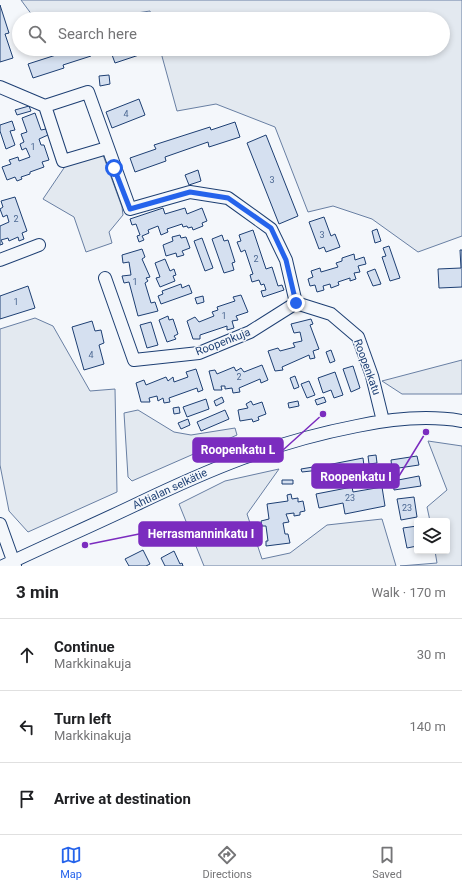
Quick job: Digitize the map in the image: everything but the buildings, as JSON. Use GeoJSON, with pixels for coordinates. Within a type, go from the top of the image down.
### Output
{"type":"FeatureCollection","features":[{"type":"Feature","properties":{"kind":"street"},"geometry":{"type":"LineString","coordinates":[[0,87],[45,106],[88,92],[114,168],[130,209],[190,192],[228,198],[271,228],[286,260],[296,303]]}},
{"type":"Feature","properties":{"kind":"street"},"geometry":{"type":"LineString","coordinates":[[45,106],[63,161],[107,148]]}},
{"type":"Feature","properties":{"kind":"street"},"geometry":{"type":"LineString","coordinates":[[0,260],[39,245]]}},
{"type":"Feature","properties":{"kind":"street","name":"Roopenkuja"},"geometry":{"type":"LineString","coordinates":[[105,278],[134,360],[199,353],[250,332],[296,303]]}},
{"type":"Feature","properties":{"kind":"street","name":"Roopenkatu"},"geometry":{"type":"LineString","coordinates":[[296,303],[331,314],[358,337],[372,376],[383,421]]}},
{"type":"Feature","properties":{"kind":"street","name":"Ahtialan selkätie"},"geometry":{"type":"LineString","coordinates":[[10,564],[220,465],[267,448],[325,432],[383,421],[424,418],[462,421]]}},
{"type":"Feature","properties":{"kind":"street"},"geometry":{"type":"LineString","coordinates":[[0,524],[10,564]]}},
{"type":"Feature","properties":{"kind":"shaded area"},"geometry":{"type":"Polygon","coordinates":[[[21,0],[462,0],[462,236],[418,252],[372,219],[333,206],[308,212],[275,127],[216,104],[177,111],[162,56],[450,56],[450,12],[30,12],[21,0]]]}},
{"type":"Feature","properties":{"kind":"shaded area"},"geometry":{"type":"Polygon","coordinates":[[[103,155],[122,207],[123,215],[109,232],[112,243],[86,252],[74,217],[43,199],[66,165],[103,155]]]}},
{"type":"Feature","properties":{"kind":"shaded area"},"geometry":{"type":"Polygon","coordinates":[[[35,318],[53,326],[90,391],[115,389],[117,492],[28,532],[9,511],[0,465],[0,329],[35,318]]]}},
{"type":"Feature","properties":{"kind":"shaded area"},"geometry":{"type":"Polygon","coordinates":[[[462,360],[462,394],[402,394],[382,381],[462,360]]]}},
{"type":"Feature","properties":{"kind":"shaded area"},"geometry":{"type":"Polygon","coordinates":[[[138,410],[174,432],[191,435],[235,428],[237,435],[132,481],[128,477],[124,413],[138,410]]]}},
{"type":"Feature","properties":{"kind":"shaded area"},"geometry":{"type":"Polygon","coordinates":[[[428,441],[462,446],[462,566],[400,566],[437,563],[436,554],[450,554],[450,518],[429,518],[427,507],[447,490],[428,441]]]}},
{"type":"Feature","properties":{"kind":"shaded area"},"geometry":{"type":"Polygon","coordinates":[[[279,469],[247,514],[262,559],[290,553],[327,525],[382,519],[396,566],[204,566],[179,504],[225,481],[279,469]]]}},
{"type":"Feature","properties":{"kind":"place","name":"Roopenkatu L"},"geometry":{"type":"Point","coordinates":[323,414]}},
{"type":"Feature","properties":{"kind":"place","name":"Roopenkatu I"},"geometry":{"type":"Point","coordinates":[426,432]}},
{"type":"Feature","properties":{"kind":"place","name":"Herrasmanninkatu I"},"geometry":{"type":"Point","coordinates":[85,545]}},
{"type":"Feature","properties":{"kind":"route"},"geometry":{"type":"LineString","coordinates":[[114,168],[130,209],[190,192],[228,198],[271,228],[286,260],[296,303]]}}]}
